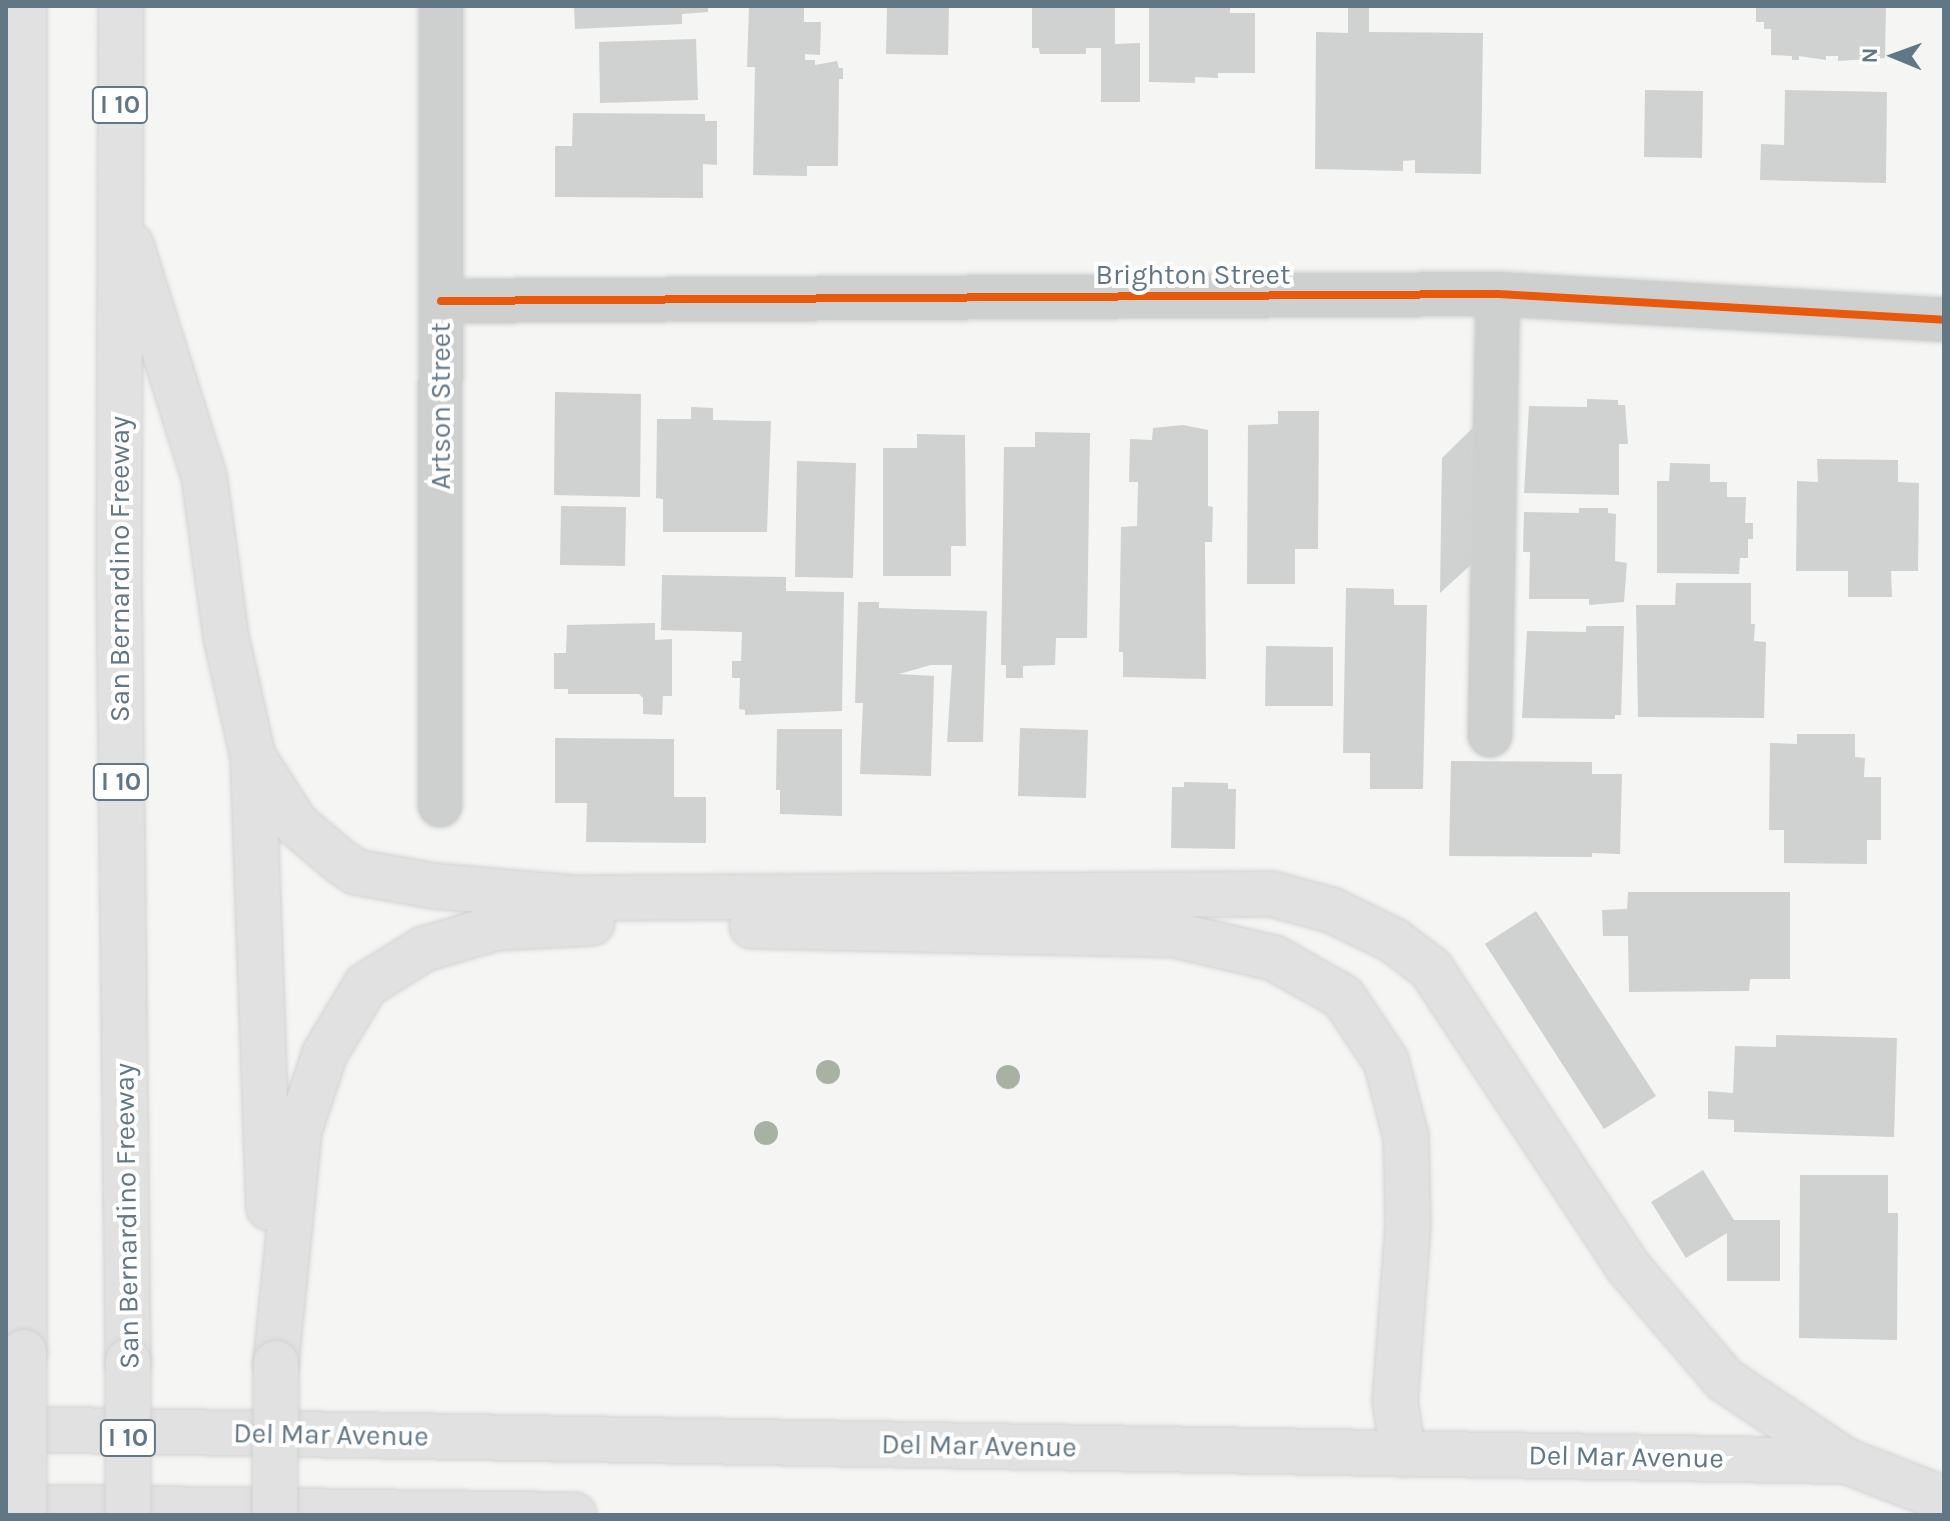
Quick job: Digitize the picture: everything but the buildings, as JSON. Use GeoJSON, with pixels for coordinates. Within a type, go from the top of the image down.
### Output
{"type":"FeatureCollection","features":[{"type":"Feature","properties":{"kind":"main road"},"geometry":{"type":"LineString","coordinates":[[24,6],[24,1515]]}},
{"type":"Feature","properties":{"kind":"main road","name":"San Bernardino Freeway"},"geometry":{"type":"LineString","coordinates":[[121,6],[118,203],[128,1515]]}},
{"type":"Feature","properties":{"kind":"main road"},"geometry":{"type":"LineString","coordinates":[[118,203],[204,476],[226,637],[253,757],[276,1363],[275,1515]]}},
{"type":"Feature","properties":{"kind":"main road"},"geometry":{"type":"LineString","coordinates":[[253,757],[296,824],[340,861],[356,872],[434,886],[573,898],[1272,894],[1331,910],[1393,940],[1431,969],[1628,1267],[1725,1380],[1846,1461]]}},
{"type":"Feature","properties":{"kind":"main road"},"geometry":{"type":"LineString","coordinates":[[276,1363],[299,1131],[325,1053],[366,985],[424,949],[496,928],[575,923],[1175,935],[1274,958],[1343,997],[1386,1061],[1406,1137],[1408,1225],[1395,1401],[1403,1454]]}},
{"type":"Feature","properties":{"kind":"main road","name":"Del Mar Avenue"},"geometry":{"type":"LineString","coordinates":[[6,1429],[1846,1461],[1944,1499]]}},
{"type":"Feature","properties":{"kind":"main road"},"geometry":{"type":"LineString","coordinates":[[6,1507],[574,1515]]}},
{"type":"Feature","properties":{"kind":"street","name":"Artson Street"},"geometry":{"type":"LineString","coordinates":[[440,805],[441,6]]}},
{"type":"Feature","properties":{"kind":"street","name":"Brighton Street"},"geometry":{"type":"LineString","coordinates":[[441,301],[1498,294],[1944,320]]}},
{"type":"Feature","properties":{"kind":"street"},"geometry":{"type":"LineString","coordinates":[[1490,735],[1498,294]]}},
{"type":"Feature","properties":{"kind":"cycle path"},"geometry":{"type":"LineString","coordinates":[[441,301],[1498,294],[1944,320]]}}]}
